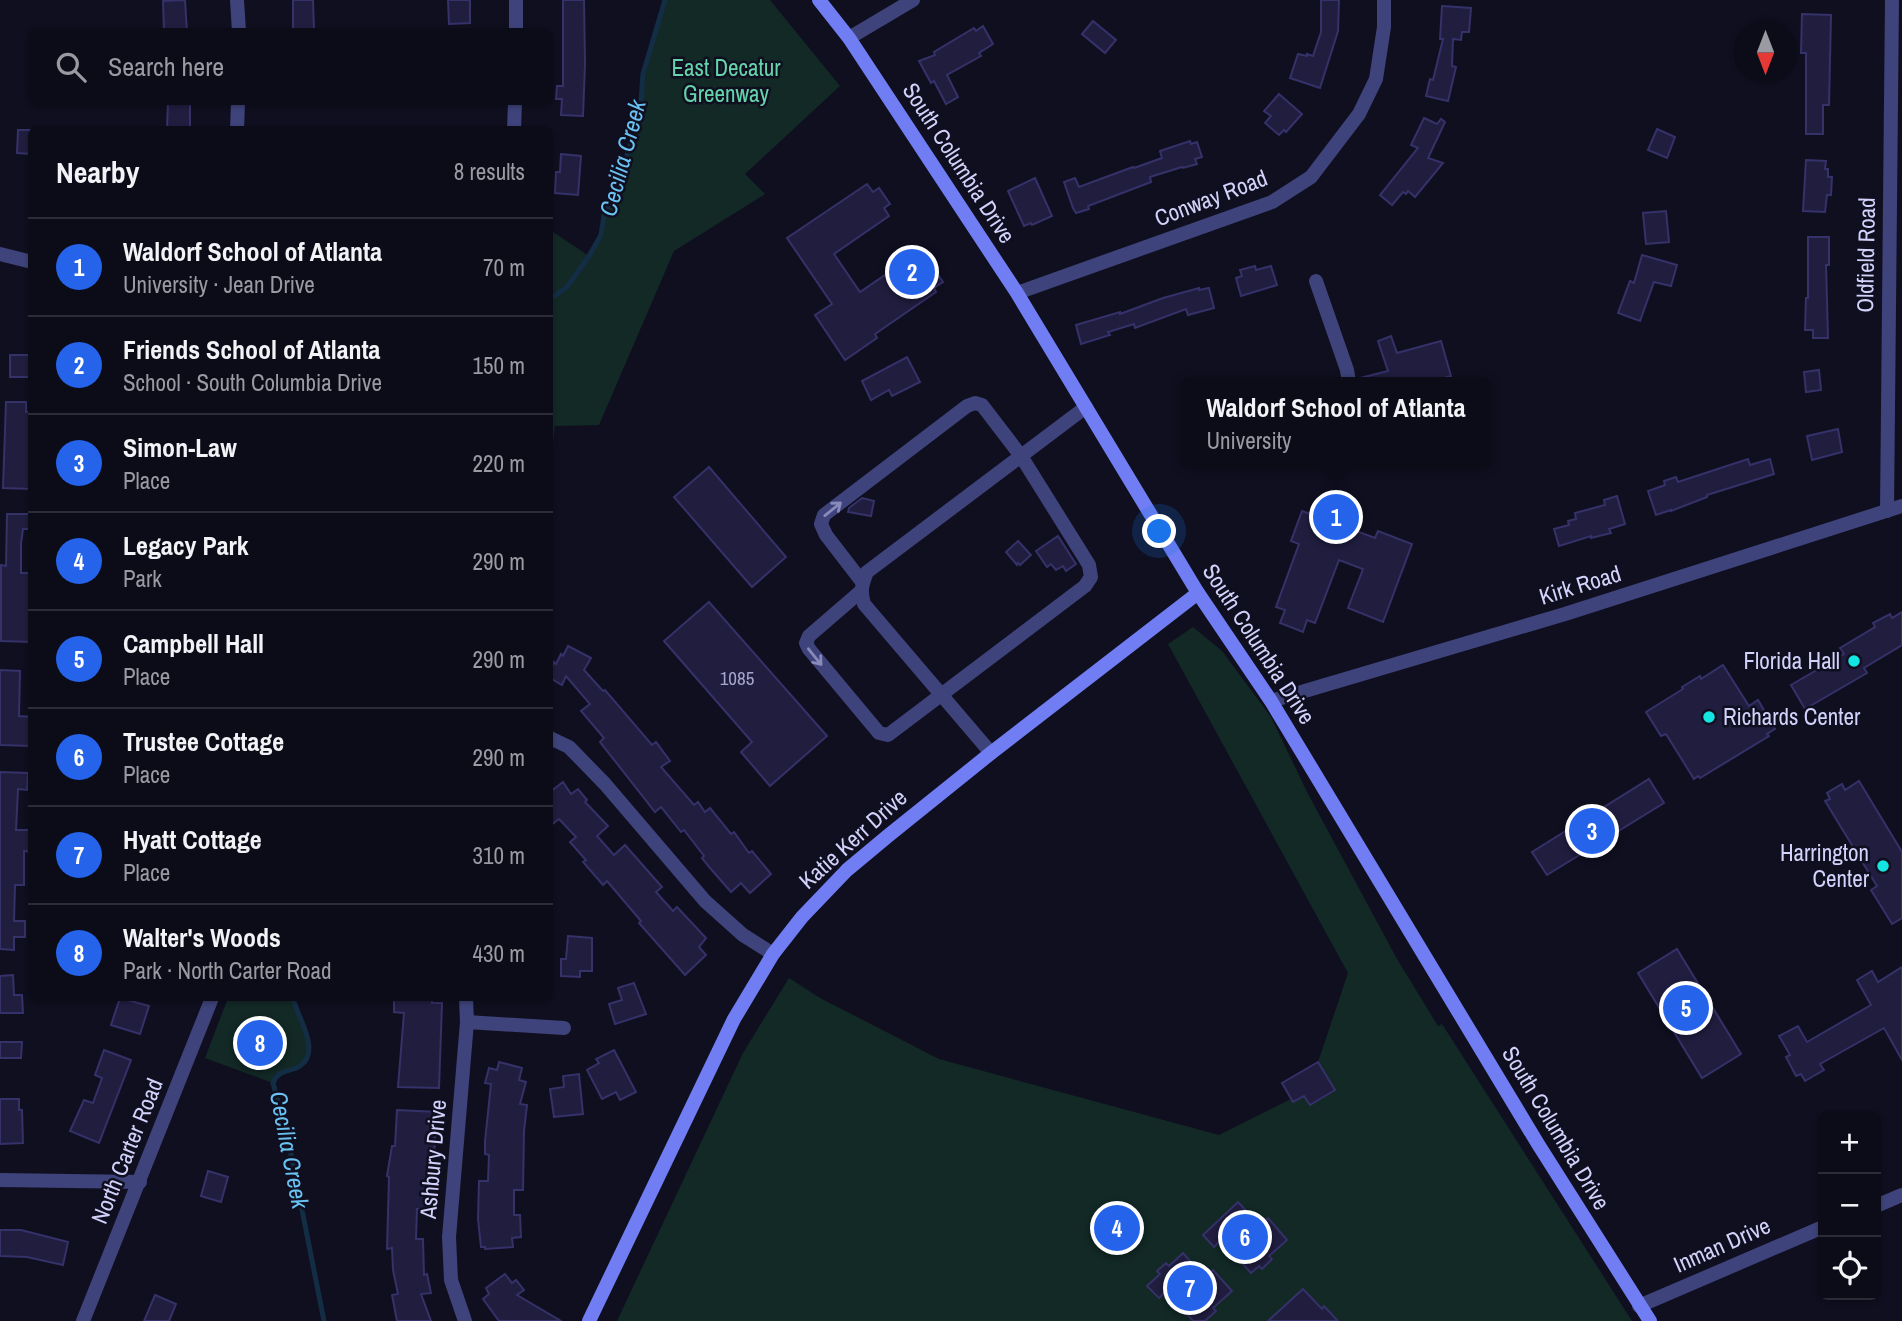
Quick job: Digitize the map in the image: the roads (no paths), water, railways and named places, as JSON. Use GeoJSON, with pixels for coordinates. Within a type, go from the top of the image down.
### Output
{"type":"FeatureCollection","features":[{"type":"Feature","properties":{"kind":"main road","name":"South Columbia Drive"},"geometry":{"type":"LineString","coordinates":[[820,0],[849,38],[1017,293],[1198,593],[1271,701],[1538,1144],[1650,1321]]}},
{"type":"Feature","properties":{"kind":"main road","name":"Katie Kerr Drive"},"geometry":{"type":"LineString","coordinates":[[589,1321],[734,1019],[773,954],[802,917],[847,870],[991,752],[1198,593]]}},
{"type":"Feature","properties":{"kind":"street"},"geometry":{"type":"LineString","coordinates":[[237,0],[239,28]]}},
{"type":"Feature","properties":{"kind":"street"},"geometry":{"type":"LineString","coordinates":[[516,0],[516,28]]}},
{"type":"Feature","properties":{"kind":"street"},"geometry":{"type":"LineString","coordinates":[[849,38],[913,0]]}},
{"type":"Feature","properties":{"kind":"street","name":"Conway Road"},"geometry":{"type":"LineString","coordinates":[[1017,293],[1272,202],[1311,177],[1359,114],[1376,79],[1384,27],[1384,0]]}},
{"type":"Feature","properties":{"kind":"street","name":"Oldfield Road"},"geometry":{"type":"LineString","coordinates":[[1887,511],[1892,0]]}},
{"type":"Feature","properties":{"kind":"street"},"geometry":{"type":"LineString","coordinates":[[237,126],[238,105]]}},
{"type":"Feature","properties":{"kind":"street"},"geometry":{"type":"LineString","coordinates":[[514,126],[515,105]]}},
{"type":"Feature","properties":{"kind":"street"},"geometry":{"type":"LineString","coordinates":[[0,254],[28,261]]}},
{"type":"Feature","properties":{"kind":"street"},"geometry":{"type":"LineString","coordinates":[[1316,281],[1348,377]]}},
{"type":"Feature","properties":{"kind":"street"},"geometry":{"type":"LineString","coordinates":[[975,403],[982,405],[1021,456],[1089,565],[1091,577],[1085,586],[888,735],[879,733],[806,643],[809,636],[862,587],[826,535],[821,523],[824,515],[967,406],[975,403]]}},
{"type":"Feature","properties":{"kind":"street"},"geometry":{"type":"LineString","coordinates":[[991,752],[864,604],[862,587],[867,572],[1086,407]]}},
{"type":"Feature","properties":{"kind":"street","name":"Kirk Road"},"geometry":{"type":"LineString","coordinates":[[1271,701],[1565,614],[1902,506]]}},
{"type":"Feature","properties":{"kind":"street"},"geometry":{"type":"LineString","coordinates":[[553,739],[569,747],[605,784],[705,901],[743,935],[773,954]]}},
{"type":"Feature","properties":{"kind":"street","name":"North Carter Road"},"geometry":{"type":"LineString","coordinates":[[83,1321],[211,1001]]}},
{"type":"Feature","properties":{"kind":"street","name":"Ashbury Drive"},"geometry":{"type":"LineString","coordinates":[[465,1321],[451,1280],[449,1237],[467,1022],[466,1001]]}},
{"type":"Feature","properties":{"kind":"street"},"geometry":{"type":"LineString","coordinates":[[467,1022],[565,1028]]}},
{"type":"Feature","properties":{"kind":"street"},"geometry":{"type":"LineString","coordinates":[[0,1180],[139,1182]]}},
{"type":"Feature","properties":{"kind":"street"},"geometry":{"type":"LineString","coordinates":[[1881,1204],[1902,1195]]}},
{"type":"Feature","properties":{"kind":"street","name":"Inman Drive"},"geometry":{"type":"LineString","coordinates":[[1639,1306],[1818,1229]]}},
{"type":"Feature","properties":{"kind":"waterway","name":"Cecilia Creek"},"geometry":{"type":"LineString","coordinates":[[553,297],[567,287],[601,235],[604,215],[618,183],[640,115],[643,74],[665,0]]}},
{"type":"Feature","properties":{"kind":"waterway","name":"Cecilia Creek"},"geometry":{"type":"LineString","coordinates":[[294,1001],[309,1043],[309,1052],[300,1066],[281,1073],[273,1083],[288,1139],[324,1321]]}},
{"type":"Feature","properties":{"kind":"place","name":"Friends School of Atlanta"},"geometry":{"type":"Point","coordinates":[912,272]}},
{"type":"Feature","properties":{"kind":"place","name":"Waldorf School of Atlanta"},"geometry":{"type":"Point","coordinates":[1336,517]}},
{"type":"Feature","properties":{"kind":"place","name":"Florida Hall"},"geometry":{"type":"Point","coordinates":[1854,661]}},
{"type":"Feature","properties":{"kind":"place","name":"Richards Center"},"geometry":{"type":"Point","coordinates":[1709,717]}},
{"type":"Feature","properties":{"kind":"place","name":"Simon-Law"},"geometry":{"type":"Point","coordinates":[1592,831]}},
{"type":"Feature","properties":{"kind":"place","name":"Harrington Center"},"geometry":{"type":"Point","coordinates":[1883,866]}},
{"type":"Feature","properties":{"kind":"place","name":"Campbell Hall"},"geometry":{"type":"Point","coordinates":[1686,1008]}},
{"type":"Feature","properties":{"kind":"place","name":"Walter's Woods"},"geometry":{"type":"Point","coordinates":[260,1043]}},
{"type":"Feature","properties":{"kind":"place","name":"Legacy Park"},"geometry":{"type":"Point","coordinates":[1117,1228]}},
{"type":"Feature","properties":{"kind":"place","name":"Trustee Cottage"},"geometry":{"type":"Point","coordinates":[1245,1237]}},
{"type":"Feature","properties":{"kind":"place","name":"Hyatt Cottage"},"geometry":{"type":"Point","coordinates":[1190,1288]}},
{"type":"Feature","properties":{"kind":"park label","name":"East Decatur Greenway"},"geometry":{"type":"Point","coordinates":[726,81]}}]}
